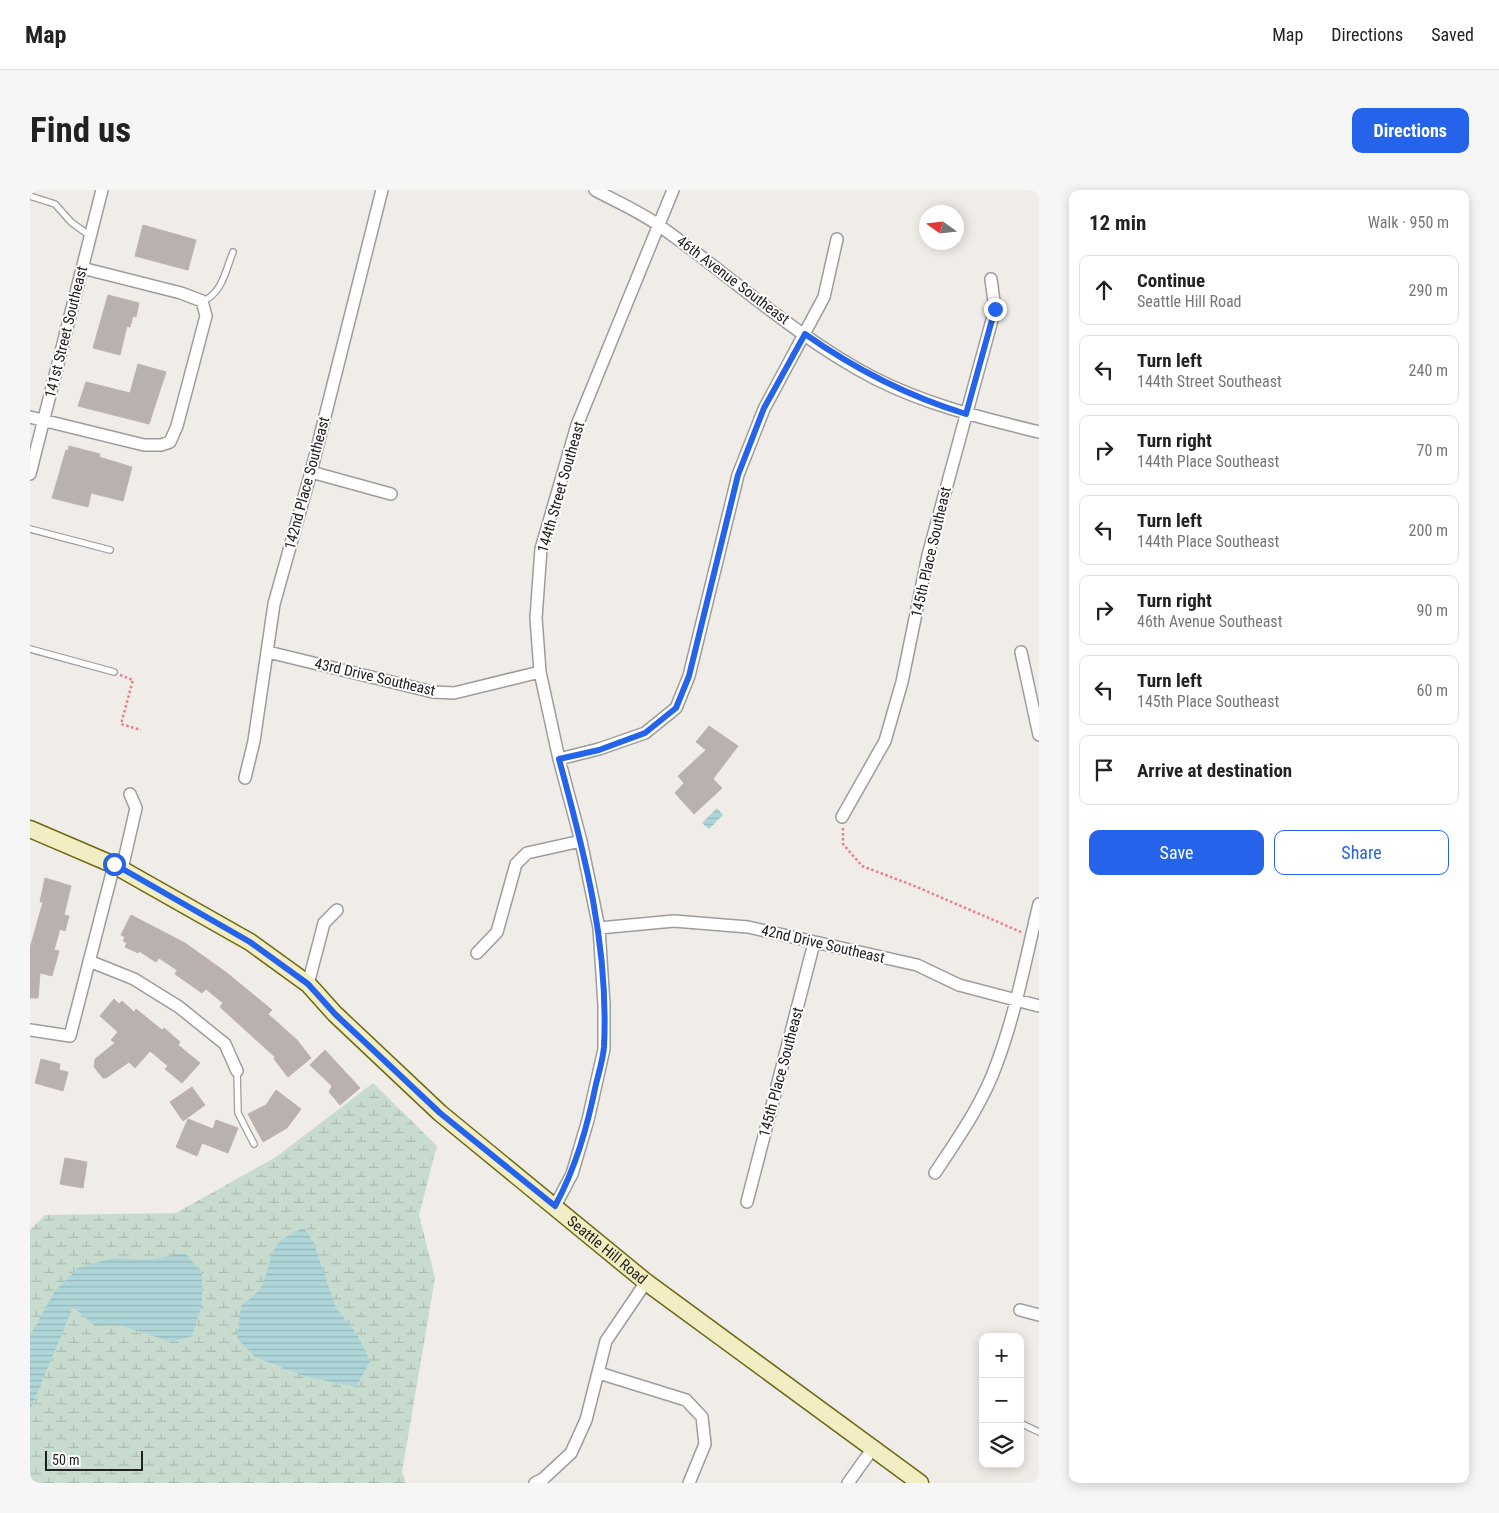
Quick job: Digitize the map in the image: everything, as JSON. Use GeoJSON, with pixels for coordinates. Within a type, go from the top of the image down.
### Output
{"type":"FeatureCollection","features":[{"type":"Feature","properties":{"kind":"main road","name":"Seattle Hill Road"},"geometry":{"type":"LineString","coordinates":[[30,829],[118,867],[250,942],[308,984],[335,1014],[440,1113],[646,1282],[920,1483]]}},
{"type":"Feature","properties":{"kind":"street","name":"141st Street Southeast"},"geometry":{"type":"LineString","coordinates":[[30,474],[102,190]]}},
{"type":"Feature","properties":{"kind":"street","name":"142nd Place Southeast"},"geometry":{"type":"LineString","coordinates":[[245,778],[254,741],[274,604],[311,472],[382,190]]}},
{"type":"Feature","properties":{"kind":"street","name":"46th Avenue Southeast"},"geometry":{"type":"LineString","coordinates":[[595,190],[659,225],[805,334],[874,378],[929,403],[1039,432]]}},
{"type":"Feature","properties":{"kind":"street","name":"144th Street Southeast"},"geometry":{"type":"LineString","coordinates":[[555,1206],[572,1174],[588,1120],[604,1049],[604,1005],[599,928],[581,841],[559,759],[540,672],[536,618],[541,548],[577,425],[673,190]]}},
{"type":"Feature","properties":{"kind":"street"},"geometry":{"type":"LineString","coordinates":[[559,759],[599,750],[645,733],[676,708],[689,676],[738,475],[764,408],[824,297],[837,239]]}},
{"type":"Feature","properties":{"kind":"street"},"geometry":{"type":"LineString","coordinates":[[30,417],[144,446],[161,445],[170,442],[177,426],[206,316],[202,300],[82,268]]}},
{"type":"Feature","properties":{"kind":"street","name":"145th Place Southeast"},"geometry":{"type":"LineString","coordinates":[[842,817],[885,741],[902,682],[928,555],[995,309],[992,279]]}},
{"type":"Feature","properties":{"kind":"street"},"geometry":{"type":"LineString","coordinates":[[311,472],[391,494]]}},
{"type":"Feature","properties":{"kind":"street","name":"43rd Drive Southeast"},"geometry":{"type":"LineString","coordinates":[[268,652],[433,692],[454,693],[540,672]]}},
{"type":"Feature","properties":{"kind":"street"},"geometry":{"type":"LineString","coordinates":[[1021,652],[1039,735]]}},
{"type":"Feature","properties":{"kind":"street"},"geometry":{"type":"LineString","coordinates":[[30,1030],[70,1036],[89,960],[136,808],[130,794]]}},
{"type":"Feature","properties":{"kind":"street"},"geometry":{"type":"LineString","coordinates":[[477,953],[498,932],[516,864],[527,853],[581,841]]}},
{"type":"Feature","properties":{"kind":"street"},"geometry":{"type":"LineString","coordinates":[[935,1173],[976,1109],[997,1064],[1016,999],[1039,904]]}},
{"type":"Feature","properties":{"kind":"street"},"geometry":{"type":"LineString","coordinates":[[308,984],[324,923],[337,910]]}},
{"type":"Feature","properties":{"kind":"street","name":"42nd Drive Southeast"},"geometry":{"type":"LineString","coordinates":[[599,928],[674,921],[748,927],[814,943],[917,964],[959,985],[1039,1006]]}},
{"type":"Feature","properties":{"kind":"street","name":"145th Place Southeast"},"geometry":{"type":"LineString","coordinates":[[747,1202],[814,943]]}},
{"type":"Feature","properties":{"kind":"street"},"geometry":{"type":"LineString","coordinates":[[89,960],[134,979],[179,1007],[225,1044],[236,1071]]}},
{"type":"Feature","properties":{"kind":"street"},"geometry":{"type":"LineString","coordinates":[[535,1483],[543,1479],[572,1453],[586,1420],[600,1373],[606,1341],[646,1282]]}},
{"type":"Feature","properties":{"kind":"street"},"geometry":{"type":"LineString","coordinates":[[1020,1310],[1039,1314]]}},
{"type":"Feature","properties":{"kind":"street"},"geometry":{"type":"LineString","coordinates":[[600,1373],[686,1400],[702,1417],[705,1444],[689,1483]]}},
{"type":"Feature","properties":{"kind":"street"},"geometry":{"type":"LineString","coordinates":[[848,1483],[873,1448]]}},
{"type":"Feature","properties":{"kind":"lane"},"geometry":{"type":"LineString","coordinates":[[30,196],[54,204],[71,222],[90,236]]}},
{"type":"Feature","properties":{"kind":"lane"},"geometry":{"type":"LineString","coordinates":[[202,300],[208,299],[218,290],[233,252]]}},
{"type":"Feature","properties":{"kind":"lane"},"geometry":{"type":"LineString","coordinates":[[30,529],[110,550]]}},
{"type":"Feature","properties":{"kind":"lane"},"geometry":{"type":"LineString","coordinates":[[30,649],[114,672]]}},
{"type":"Feature","properties":{"kind":"lane"},"geometry":{"type":"LineString","coordinates":[[236,1071],[238,1113],[254,1144]]}},
{"type":"Feature","properties":{"kind":"lane"},"geometry":{"type":"LineString","coordinates":[[1024,1425],[1039,1432]]}},
{"type":"Feature","properties":{"kind":"path"},"geometry":{"type":"LineString","coordinates":[[114,672],[132,680],[122,724],[141,730]]}},
{"type":"Feature","properties":{"kind":"path"},"geometry":{"type":"LineString","coordinates":[[842,817],[843,844],[862,866],[917,887],[1031,936]]}},
{"type":"Feature","properties":{"kind":"green space"},"geometry":{"type":"Polygon","coordinates":[[[373,1083],[437,1146],[419,1215],[435,1278],[402,1472],[406,1483],[30,1483],[30,1230],[45,1215],[176,1213],[276,1157],[373,1083]]]}},
{"type":"Feature","properties":{"kind":"water"},"geometry":{"type":"Polygon","coordinates":[[[717,808],[723,815],[709,829],[702,823],[717,808]]]}},
{"type":"Feature","properties":{"kind":"water"},"geometry":{"type":"Polygon","coordinates":[[[304,1228],[313,1241],[336,1308],[356,1333],[370,1361],[356,1387],[304,1376],[255,1357],[237,1338],[241,1306],[261,1287],[277,1245],[283,1239],[304,1228]]]}},
{"type":"Feature","properties":{"kind":"water"},"geometry":{"type":"Polygon","coordinates":[[[185,1253],[202,1273],[202,1304],[192,1336],[171,1342],[123,1326],[94,1325],[73,1307],[30,1410],[30,1336],[55,1291],[78,1268],[113,1258],[149,1260],[185,1253]]]}},
{"type":"Feature","properties":{"kind":"building"},"geometry":{"type":"Polygon","coordinates":[[[143,225],[196,240],[188,270],[135,256],[143,225]]]}},
{"type":"Feature","properties":{"kind":"building"},"geometry":{"type":"Polygon","coordinates":[[[108,295],[139,303],[136,317],[133,316],[130,327],[127,326],[120,355],[93,348],[108,295]]]}},
{"type":"Feature","properties":{"kind":"building"},"geometry":{"type":"Polygon","coordinates":[[[138,364],[166,372],[149,424],[78,406],[86,382],[130,393],[138,364]]]}},
{"type":"Feature","properties":{"kind":"building"},"geometry":{"type":"Polygon","coordinates":[[[69,446],[100,454],[99,457],[132,467],[123,501],[91,493],[88,507],[52,498],[66,450],[68,451],[69,446]]]}},
{"type":"Feature","properties":{"kind":"building"},"geometry":{"type":"Polygon","coordinates":[[[709,726],[738,746],[713,779],[722,788],[694,814],[675,793],[684,783],[678,776],[706,750],[696,742],[709,726]]]}},
{"type":"Feature","properties":{"kind":"building"},"geometry":{"type":"Polygon","coordinates":[[[45,878],[71,886],[64,915],[69,916],[65,931],[60,929],[54,950],[59,951],[52,976],[40,973],[38,998],[30,998],[30,948],[43,902],[40,902],[45,878]]]}},
{"type":"Feature","properties":{"kind":"building"},"geometry":{"type":"Polygon","coordinates":[[[131,915],[185,943],[227,973],[272,1010],[268,1014],[297,1040],[311,1058],[288,1077],[274,1059],[275,1057],[220,1007],[223,1003],[206,989],[202,993],[175,974],[177,970],[159,958],[156,962],[139,951],[138,953],[125,947],[127,943],[123,941],[125,937],[121,935],[131,915]]]}},
{"type":"Feature","properties":{"kind":"building"},"geometry":{"type":"Polygon","coordinates":[[[114,999],[119,1004],[122,1001],[134,1012],[136,1009],[162,1030],[164,1028],[180,1042],[178,1045],[200,1063],[182,1083],[165,1069],[168,1066],[150,1051],[135,1068],[129,1062],[106,1078],[103,1078],[94,1067],[95,1059],[115,1043],[111,1040],[118,1032],[100,1016],[114,999]]]}},
{"type":"Feature","properties":{"kind":"building"},"geometry":{"type":"Polygon","coordinates":[[[325,1050],[360,1088],[340,1105],[329,1092],[332,1086],[310,1065],[325,1050]]]}},
{"type":"Feature","properties":{"kind":"building"},"geometry":{"type":"Polygon","coordinates":[[[41,1059],[60,1064],[59,1070],[68,1072],[63,1091],[35,1083],[41,1059]]]}},
{"type":"Feature","properties":{"kind":"building"},"geometry":{"type":"Polygon","coordinates":[[[192,1087],[205,1105],[183,1121],[170,1102],[192,1087]]]}},
{"type":"Feature","properties":{"kind":"building"},"geometry":{"type":"Polygon","coordinates":[[[276,1090],[301,1109],[287,1128],[263,1142],[248,1114],[266,1105],[276,1090]]]}},
{"type":"Feature","properties":{"kind":"building"},"geometry":{"type":"Polygon","coordinates":[[[188,1119],[213,1129],[216,1120],[238,1128],[228,1153],[202,1143],[197,1156],[176,1147],[188,1119]]]}},
{"type":"Feature","properties":{"kind":"building"},"geometry":{"type":"Polygon","coordinates":[[[65,1158],[87,1162],[83,1188],[60,1184],[65,1158]]]}},
{"type":"Feature","properties":{"kind":"route"},"geometry":{"type":"LineString","coordinates":[[114,864],[250,942],[308,984],[335,1014],[440,1113],[555,1206],[572,1174],[588,1120],[604,1049],[604,1005],[599,928],[581,841],[559,759],[599,750],[645,733],[676,708],[689,676],[738,475],[764,408],[805,334],[874,378],[929,403],[966,414],[995,309]]}}]}
